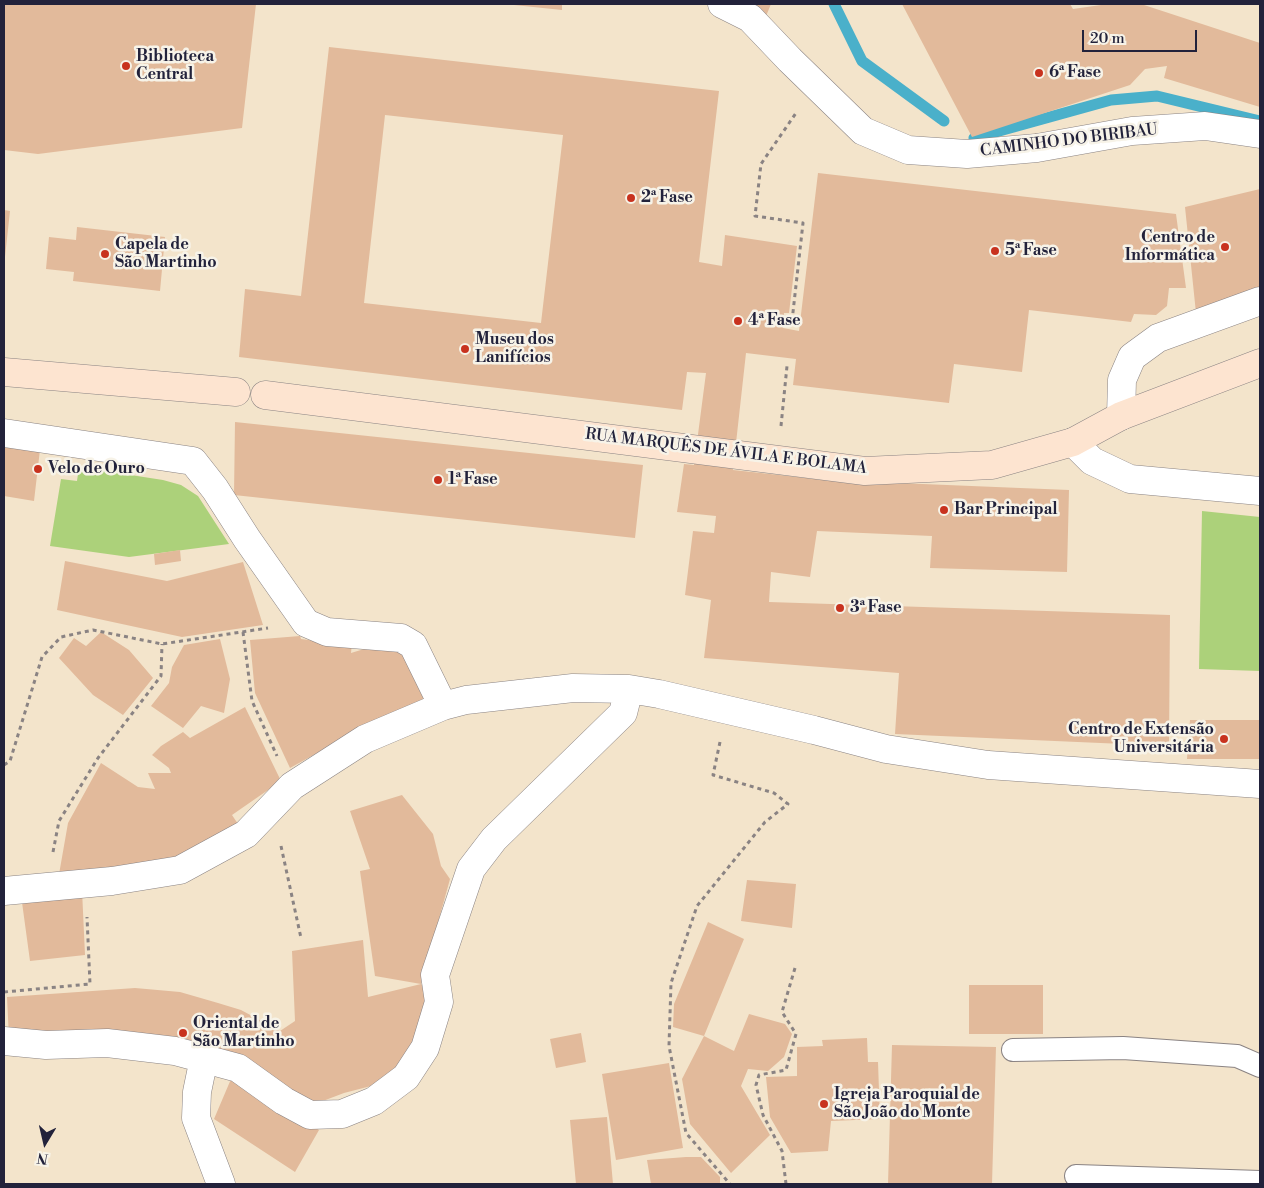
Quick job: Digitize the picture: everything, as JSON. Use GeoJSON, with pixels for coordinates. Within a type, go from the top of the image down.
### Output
{"type":"FeatureCollection","features":[{"type":"Feature","properties":{"kind":"main road","name":"RUA MARQUÊS DE ÁVILA E BOLAMA"},"geometry":{"type":"LineString","coordinates":[[265,395],[865,471],[992,465],[1073,442],[1120,416],[1260,363]]}},
{"type":"Feature","properties":{"kind":"main road"},"geometry":{"type":"LineString","coordinates":[[4,372],[236,392]]}},
{"type":"Feature","properties":{"kind":"street","name":"CAMINHO DO BIRIBAU"},"geometry":{"type":"LineString","coordinates":[[722,4],[750,18],[863,131],[908,150],[967,154],[1037,148],[1132,131],[1205,126],[1260,134]]}},
{"type":"Feature","properties":{"kind":"street"},"geometry":{"type":"LineString","coordinates":[[1120,416],[1122,380],[1132,357],[1158,338],[1260,300]]}},
{"type":"Feature","properties":{"kind":"street"},"geometry":{"type":"LineString","coordinates":[[4,433],[193,461],[215,489],[247,540],[306,623],[327,632],[401,638],[413,645],[443,706]]}},
{"type":"Feature","properties":{"kind":"street"},"geometry":{"type":"LineString","coordinates":[[1073,442],[1092,461],[1130,479],[1260,491]]}},
{"type":"Feature","properties":{"kind":"street"},"geometry":{"type":"LineString","coordinates":[[4,891],[86,884],[180,870],[246,834],[292,786],[365,739],[443,706],[466,700],[573,688],[629,689],[728,709],[886,749],[988,765],[1181,780],[1260,784]]}},
{"type":"Feature","properties":{"kind":"street"},"geometry":{"type":"LineString","coordinates":[[4,1041],[46,1045],[107,1043],[175,1051],[204,1058],[238,1068],[284,1101],[310,1115],[342,1114],[374,1101],[406,1077],[424,1048],[439,1002],[435,975],[471,869],[494,838],[623,713],[629,689]]}},
{"type":"Feature","properties":{"kind":"street"},"geometry":{"type":"LineString","coordinates":[[204,1058],[197,1092],[196,1118],[221,1184]]}},
{"type":"Feature","properties":{"kind":"lane"},"geometry":{"type":"LineString","coordinates":[[1013,1050],[1124,1048],[1237,1056],[1260,1066]]}},
{"type":"Feature","properties":{"kind":"lane"},"geometry":{"type":"LineString","coordinates":[[1076,1176],[1260,1182]]}},
{"type":"Feature","properties":{"kind":"path"},"geometry":{"type":"LineString","coordinates":[[792,321],[803,223],[755,216],[761,164],[816,86]]}},
{"type":"Feature","properties":{"kind":"path"},"geometry":{"type":"LineString","coordinates":[[778,459],[787,366]]}},
{"type":"Feature","properties":{"kind":"path"},"geometry":{"type":"LineString","coordinates":[[4,766],[10,761],[42,657],[61,637],[93,630],[162,644],[306,623]]}},
{"type":"Feature","properties":{"kind":"path"},"geometry":{"type":"LineString","coordinates":[[244,632],[252,701],[292,786]]}},
{"type":"Feature","properties":{"kind":"path"},"geometry":{"type":"LineString","coordinates":[[47,887],[59,820],[98,758],[161,676],[162,644]]}},
{"type":"Feature","properties":{"kind":"path"},"geometry":{"type":"LineString","coordinates":[[715,767],[713,776],[774,793],[788,804],[765,822],[697,906],[671,983],[669,1046],[686,1134],[730,1184]]}},
{"type":"Feature","properties":{"kind":"path"},"geometry":{"type":"LineString","coordinates":[[272,807],[300,938]]}},
{"type":"Feature","properties":{"kind":"path"},"geometry":{"type":"LineString","coordinates":[[4,992],[90,984],[86,884]]}},
{"type":"Feature","properties":{"kind":"path"},"geometry":{"type":"LineString","coordinates":[[786,1184],[782,1151],[763,1116],[756,1085],[759,1075],[786,1070],[796,1034],[782,1012],[795,968]]}},
{"type":"Feature","properties":{"kind":"green space"},"geometry":{"type":"Polygon","coordinates":[[[79,467],[163,480],[181,485],[198,496],[229,544],[129,557],[50,546],[61,479],[77,481],[79,467]]]}},
{"type":"Feature","properties":{"kind":"green space"},"geometry":{"type":"Polygon","coordinates":[[[1202,511],[1260,517],[1260,671],[1199,669],[1202,511]]]}},
{"type":"Feature","properties":{"kind":"building","name":"Biblioteca Central"},"geometry":{"type":"Polygon","coordinates":[[[4,4],[256,4],[242,128],[38,154],[4,150],[4,4]]]}},
{"type":"Feature","properties":{"kind":"building"},"geometry":{"type":"Polygon","coordinates":[[[562,4],[562,10],[514,5],[562,4]]]}},
{"type":"Feature","properties":{"kind":"building"},"geometry":{"type":"Polygon","coordinates":[[[731,4],[771,4],[764,21],[731,4]]]}},
{"type":"Feature","properties":{"kind":"building","name":"6ª Fase"},"geometry":{"type":"Polygon","coordinates":[[[902,4],[1070,4],[1073,9],[1108,4],[1141,4],[1260,43],[1260,107],[1164,78],[1167,66],[1145,69],[1130,85],[972,137],[902,4]]]}},
{"type":"Feature","properties":{"kind":"building"},"geometry":{"type":"Polygon","coordinates":[[[329,47],[719,91],[699,262],[722,266],[725,235],[797,246],[789,313],[784,313],[783,328],[799,331],[818,173],[1176,214],[1186,288],[1169,288],[1167,306],[1156,315],[1134,314],[1131,322],[1029,310],[1022,372],[954,364],[949,403],[793,385],[796,359],[746,353],[733,470],[825,480],[1069,490],[1067,572],[930,568],[932,536],[817,531],[810,577],[771,572],[769,602],[1170,615],[1169,746],[895,734],[899,673],[704,658],[711,600],[685,595],[693,531],[714,533],[716,516],[677,512],[684,464],[694,465],[706,373],[687,372],[682,410],[239,357],[245,289],[301,296],[329,47]],[[385,115],[364,303],[541,323],[563,135],[385,115]]]}},
{"type":"Feature","properties":{"kind":"building","name":"Centro de Informática"},"geometry":{"type":"Polygon","coordinates":[[[1260,189],[1260,287],[1196,313],[1185,207],[1260,189]]]}},
{"type":"Feature","properties":{"kind":"building"},"geometry":{"type":"Polygon","coordinates":[[[4,210],[10,211],[5,257],[4,257],[4,210]]]}},
{"type":"Feature","properties":{"kind":"building","name":"Capela de São Martinho"},"geometry":{"type":"Polygon","coordinates":[[[77,227],[165,237],[160,291],[73,281],[74,272],[46,269],[49,237],[76,240],[77,227]]]}},
{"type":"Feature","properties":{"kind":"building","name":"1ª Fase"},"geometry":{"type":"Polygon","coordinates":[[[235,422],[643,465],[635,538],[234,495],[235,422]]]}},
{"type":"Feature","properties":{"kind":"building"},"geometry":{"type":"Polygon","coordinates":[[[4,435],[41,441],[34,501],[4,496],[4,435]]]}},
{"type":"Feature","properties":{"kind":"building"},"geometry":{"type":"Polygon","coordinates":[[[180,550],[181,561],[155,565],[154,554],[180,550]]]}},
{"type":"Feature","properties":{"kind":"building"},"geometry":{"type":"Polygon","coordinates":[[[65,561],[167,581],[243,562],[263,625],[182,637],[57,610],[65,561]]]}},
{"type":"Feature","properties":{"kind":"building"},"geometry":{"type":"Polygon","coordinates":[[[101,632],[129,650],[153,678],[123,715],[93,695],[59,658],[74,638],[86,646],[101,632]]]}},
{"type":"Feature","properties":{"kind":"building"},"geometry":{"type":"Polygon","coordinates":[[[300,636],[301,639],[316,641],[352,642],[351,653],[387,642],[400,644],[427,700],[346,737],[290,768],[255,693],[250,640],[300,636]]]}},
{"type":"Feature","properties":{"kind":"building"},"geometry":{"type":"Polygon","coordinates":[[[220,639],[230,679],[224,713],[201,706],[183,728],[151,706],[169,683],[172,667],[184,645],[220,639]]]}},
{"type":"Feature","properties":{"kind":"building"},"geometry":{"type":"Polygon","coordinates":[[[245,707],[281,781],[232,815],[240,827],[189,860],[58,880],[68,823],[101,763],[138,787],[155,789],[148,773],[171,773],[169,768],[152,755],[161,746],[183,732],[190,738],[245,707]]]}},
{"type":"Feature","properties":{"kind":"building","name":"Centro de Extensão Universitária"},"geometry":{"type":"Polygon","coordinates":[[[1190,720],[1260,720],[1260,759],[1187,759],[1190,720]]]}},
{"type":"Feature","properties":{"kind":"building"},"geometry":{"type":"Polygon","coordinates":[[[402,795],[433,834],[441,866],[450,879],[421,984],[375,976],[360,871],[370,869],[350,811],[402,795]]]}},
{"type":"Feature","properties":{"kind":"building"},"geometry":{"type":"Polygon","coordinates":[[[747,880],[796,884],[792,928],[741,921],[747,880]]]}},
{"type":"Feature","properties":{"kind":"building"},"geometry":{"type":"Polygon","coordinates":[[[82,890],[85,955],[30,961],[21,895],[82,890]]]}},
{"type":"Feature","properties":{"kind":"building"},"geometry":{"type":"Polygon","coordinates":[[[708,922],[744,939],[704,1036],[673,1027],[674,1004],[708,922]]]}},
{"type":"Feature","properties":{"kind":"building"},"geometry":{"type":"Polygon","coordinates":[[[363,940],[368,997],[421,984],[436,998],[428,1017],[395,1071],[371,1086],[344,1093],[315,1104],[246,1066],[9,1038],[7,997],[135,988],[180,992],[218,1003],[241,1010],[280,1031],[295,1021],[292,951],[363,940]]]}},
{"type":"Feature","properties":{"kind":"building"},"geometry":{"type":"Polygon","coordinates":[[[969,985],[1043,985],[1043,1034],[969,1034],[969,985]]]}},
{"type":"Feature","properties":{"kind":"building"},"geometry":{"type":"Polygon","coordinates":[[[749,1014],[785,1024],[792,1034],[784,1057],[768,1071],[748,1069],[741,1086],[770,1135],[731,1173],[690,1124],[682,1079],[704,1036],[734,1051],[749,1014]]]}},
{"type":"Feature","properties":{"kind":"building"},"geometry":{"type":"Polygon","coordinates":[[[581,1033],[586,1062],[556,1068],[550,1039],[581,1033]]]}},
{"type":"Feature","properties":{"kind":"building","name":"Igreja Paroquial de São João do Monte"},"geometry":{"type":"Polygon","coordinates":[[[867,1038],[868,1062],[878,1062],[880,1119],[831,1121],[828,1151],[791,1153],[770,1117],[766,1077],[797,1076],[797,1047],[823,1046],[822,1040],[867,1038]]]}},
{"type":"Feature","properties":{"kind":"building"},"geometry":{"type":"Polygon","coordinates":[[[892,1045],[996,1047],[992,1184],[888,1184],[892,1045]]]}},
{"type":"Feature","properties":{"kind":"building"},"geometry":{"type":"Polygon","coordinates":[[[669,1063],[683,1148],[616,1160],[602,1074],[669,1063]]]}},
{"type":"Feature","properties":{"kind":"building"},"geometry":{"type":"Polygon","coordinates":[[[234,1072],[319,1130],[295,1172],[214,1119],[234,1072]]]}},
{"type":"Feature","properties":{"kind":"building"},"geometry":{"type":"Polygon","coordinates":[[[607,1117],[613,1184],[576,1184],[570,1120],[607,1117]]]}},
{"type":"Feature","properties":{"kind":"building"},"geometry":{"type":"Polygon","coordinates":[[[701,1157],[720,1177],[720,1184],[651,1184],[647,1160],[701,1157]]]}},
{"type":"Feature","properties":{"kind":"waterway"},"geometry":{"type":"LineString","coordinates":[[834,4],[862,61],[944,121]]}},
{"type":"Feature","properties":{"kind":"waterway"},"geometry":{"type":"LineString","coordinates":[[974,138],[1111,100],[1157,96],[1260,121]]}},
{"type":"Feature","properties":{"kind":"place","name":"Biblioteca Central"},"geometry":{"type":"Point","coordinates":[126,66]}},
{"type":"Feature","properties":{"kind":"place","name":"6ª Fase"},"geometry":{"type":"Point","coordinates":[1039,73]}},
{"type":"Feature","properties":{"kind":"place","name":"2ª Fase"},"geometry":{"type":"Point","coordinates":[631,198]}},
{"type":"Feature","properties":{"kind":"place","name":"Centro de Informática"},"geometry":{"type":"Point","coordinates":[1225,247]}},
{"type":"Feature","properties":{"kind":"place","name":"5ª Fase"},"geometry":{"type":"Point","coordinates":[995,251]}},
{"type":"Feature","properties":{"kind":"place","name":"Capela de São Martinho"},"geometry":{"type":"Point","coordinates":[105,254]}},
{"type":"Feature","properties":{"kind":"place","name":"4ª Fase"},"geometry":{"type":"Point","coordinates":[738,321]}},
{"type":"Feature","properties":{"kind":"place","name":"Museu dos Lanifícios"},"geometry":{"type":"Point","coordinates":[465,349]}},
{"type":"Feature","properties":{"kind":"place","name":"Velo de Ouro"},"geometry":{"type":"Point","coordinates":[38,469]}},
{"type":"Feature","properties":{"kind":"place","name":"1ª Fase"},"geometry":{"type":"Point","coordinates":[438,480]}},
{"type":"Feature","properties":{"kind":"place","name":"Bar Principal"},"geometry":{"type":"Point","coordinates":[944,510]}},
{"type":"Feature","properties":{"kind":"place","name":"3ª Fase"},"geometry":{"type":"Point","coordinates":[840,608]}},
{"type":"Feature","properties":{"kind":"place","name":"Centro de Extensão Universitária"},"geometry":{"type":"Point","coordinates":[1224,739]}},
{"type":"Feature","properties":{"kind":"place","name":"Oriental de São Martinho"},"geometry":{"type":"Point","coordinates":[183,1033]}},
{"type":"Feature","properties":{"kind":"place","name":"Igreja Paroquial de São João do Monte"},"geometry":{"type":"Point","coordinates":[824,1104]}}]}
